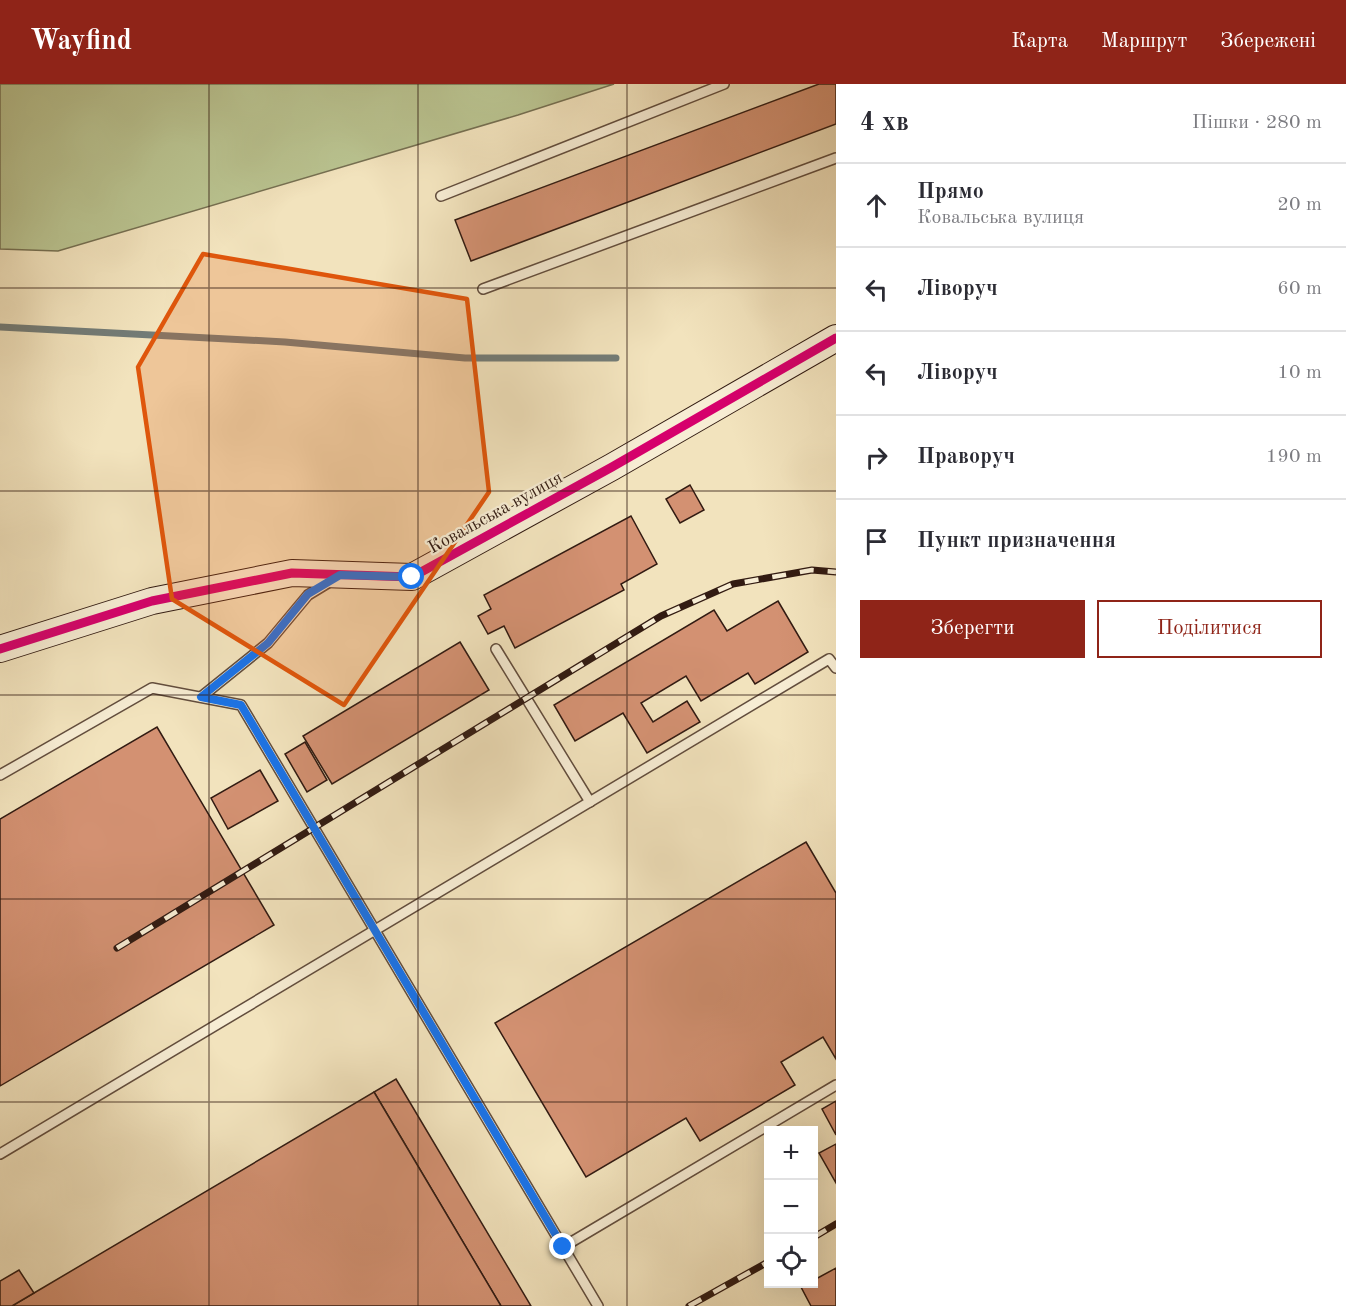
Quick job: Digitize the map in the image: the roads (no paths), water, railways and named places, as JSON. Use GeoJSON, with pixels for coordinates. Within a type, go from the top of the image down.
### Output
{"type":"FeatureCollection","features":[{"type":"Feature","properties":{"kind":"street","name":"Ковальська вулиця"},"geometry":{"type":"LineString","coordinates":[[0,649],[152,601],[292,573],[412,577],[602,472],[836,338]]}},
{"type":"Feature","properties":{"kind":"lane"},"geometry":{"type":"LineString","coordinates":[[441,196],[724,84]]}},
{"type":"Feature","properties":{"kind":"lane"},"geometry":{"type":"LineString","coordinates":[[483,289],[836,158]]}},
{"type":"Feature","properties":{"kind":"lane"},"geometry":{"type":"LineString","coordinates":[[201,697],[268,643],[308,594],[340,575]]}},
{"type":"Feature","properties":{"kind":"lane"},"geometry":{"type":"LineString","coordinates":[[496,649],[590,802]]}},
{"type":"Feature","properties":{"kind":"lane"},"geometry":{"type":"LineString","coordinates":[[0,1154],[829,659],[836,668]]}},
{"type":"Feature","properties":{"kind":"lane"},"geometry":{"type":"LineString","coordinates":[[0,775],[152,688],[241,705],[598,1306]]}},
{"type":"Feature","properties":{"kind":"lane"},"geometry":{"type":"LineString","coordinates":[[563,1247],[836,1085]]}},
{"type":"Feature","properties":{"kind":"waterway"},"geometry":{"type":"LineString","coordinates":[[0,327],[285,342],[465,358],[616,358]]}},
{"type":"Feature","properties":{"kind":"railway"},"geometry":{"type":"LineString","coordinates":[[117,948],[661,616],[733,584],[812,570],[836,572]]}},
{"type":"Feature","properties":{"kind":"railway"},"geometry":{"type":"LineString","coordinates":[[818,1235],[836,1224]]}},
{"type":"Feature","properties":{"kind":"railway"},"geometry":{"type":"LineString","coordinates":[[689,1306],[764,1264]]}}]}
